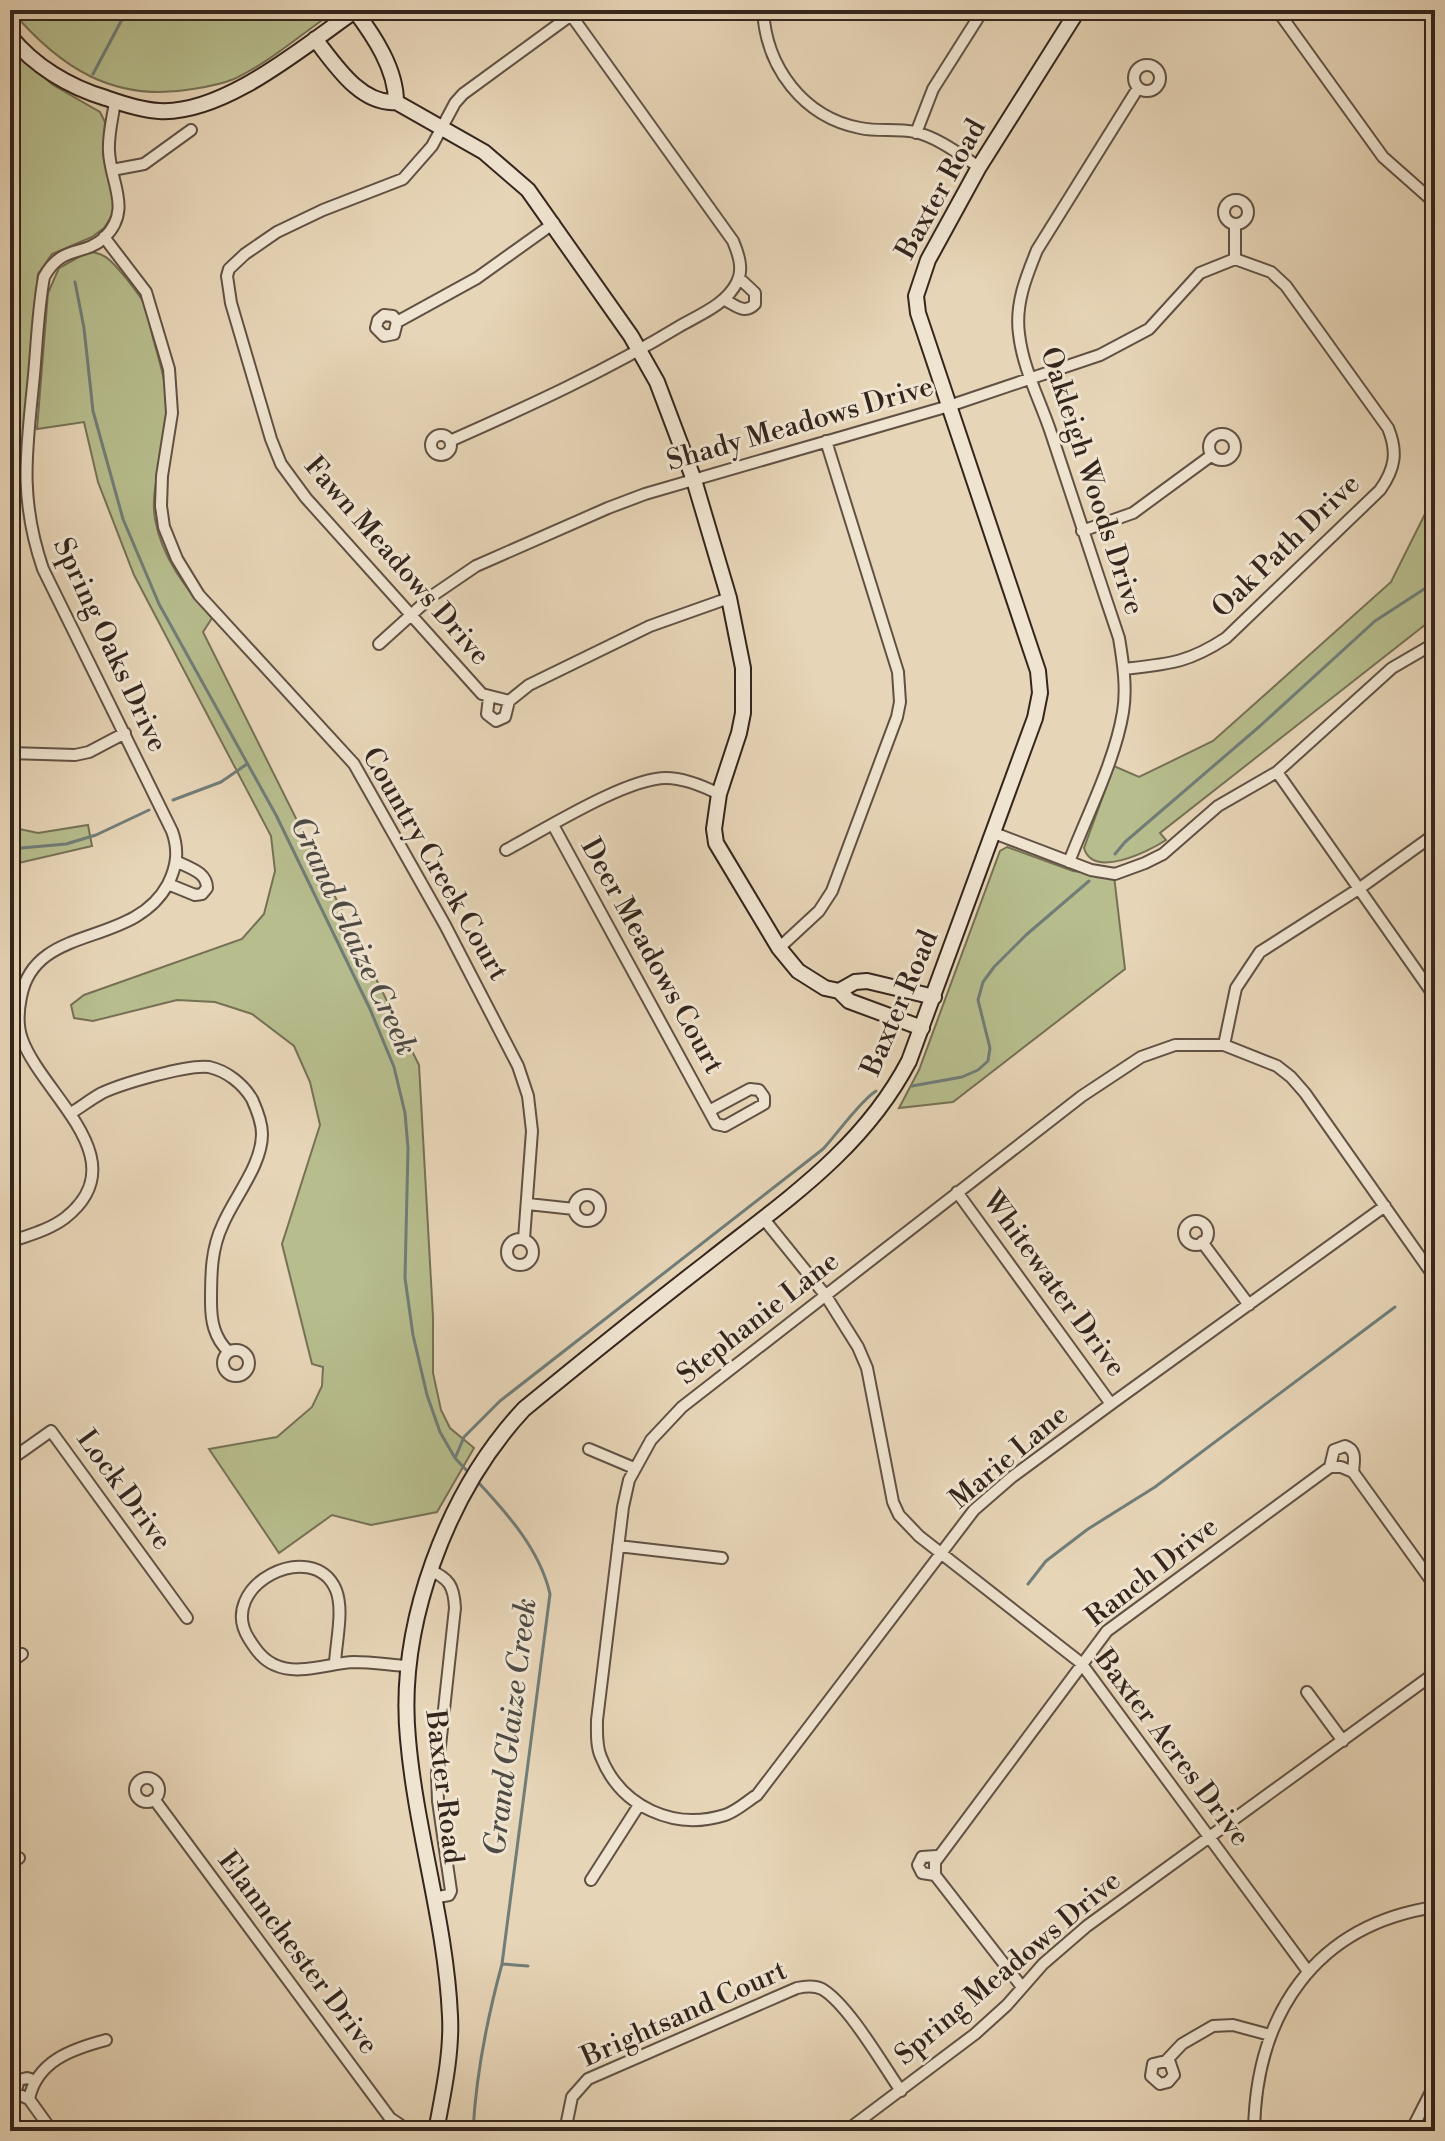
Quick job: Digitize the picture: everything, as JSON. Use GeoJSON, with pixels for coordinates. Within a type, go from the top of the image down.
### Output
{"type":"FeatureCollection","features":[{"type":"Feature","properties":{"kind":"main road"},"geometry":{"type":"LineString","coordinates":[[10,36],[35,63],[77,87],[115,101],[159,111],[201,106],[220,100],[356,10],[383,54],[396,102]]}},
{"type":"Feature","properties":{"kind":"main road","name":"Baxter Road"},"geometry":{"type":"LineString","coordinates":[[436,2131],[451,2020],[447,1974],[408,1738],[409,1666],[429,1570],[462,1497],[504,1430],[524,1409],[822,1173],[892,1093],[922,1028],[1035,718],[1040,693],[1038,671],[918,313],[916,296],[928,260],[979,167],[1078,10]]}},
{"type":"Feature","properties":{"kind":"main road"},"geometry":{"type":"LineString","coordinates":[[315,39],[339,72],[367,94],[387,103],[396,102],[484,152],[528,190],[641,350],[657,382],[694,480],[729,598],[743,668],[743,713],[719,794],[714,829],[716,843],[779,948],[810,980],[839,991],[849,1001],[922,1028]]}},
{"type":"Feature","properties":{"kind":"main road"},"geometry":{"type":"LineString","coordinates":[[839,991],[855,982],[867,981],[934,997]]}},
{"type":"Feature","properties":{"kind":"street"},"geometry":{"type":"LineString","coordinates":[[763,10],[764,26],[777,65],[805,103],[849,126],[916,133],[940,142],[979,167]]}},
{"type":"Feature","properties":{"kind":"street"},"geometry":{"type":"LineString","coordinates":[[916,133],[933,89],[983,10]]}},
{"type":"Feature","properties":{"kind":"street"},"geometry":{"type":"LineString","coordinates":[[1277,10],[1383,157],[1435,203]]}},
{"type":"Feature","properties":{"kind":"street"},"geometry":{"type":"LineString","coordinates":[[450,441],[565,390],[641,350],[725,300],[739,278],[740,260],[733,241],[575,12]]}},
{"type":"Feature","properties":{"kind":"street","name":"Fawn Meadows Drive"},"geometry":{"type":"LineString","coordinates":[[575,12],[463,94],[432,146],[403,179],[323,210],[277,232],[235,262],[227,276],[231,303],[281,464],[306,498],[475,687],[499,699],[650,626],[729,598]]}},
{"type":"Feature","properties":{"kind":"street","name":"Oakleigh Woods Drive"},"geometry":{"type":"LineString","coordinates":[[1069,862],[1108,763],[1123,714],[1124,669],[1119,638],[1050,430],[1029,378],[1019,333],[1018,311],[1025,277],[1037,250],[1138,88]]}},
{"type":"Feature","properties":{"kind":"street"},"geometry":{"type":"LineString","coordinates":[[104,237],[119,216],[120,207],[108,147],[115,101]]}},
{"type":"Feature","properties":{"kind":"street"},"geometry":{"type":"LineString","coordinates":[[112,170],[144,164],[191,130]]}},
{"type":"Feature","properties":{"kind":"street"},"geometry":{"type":"LineString","coordinates":[[397,322],[477,278],[554,223]]}},
{"type":"Feature","properties":{"kind":"street"},"geometry":{"type":"LineString","coordinates":[[1235,224],[1235,259]]}},
{"type":"Feature","properties":{"kind":"street","name":"Spring Oaks Drive"},"geometry":{"type":"LineString","coordinates":[[104,237],[60,257],[51,263],[44,277],[25,462],[25,499],[31,532],[43,569],[172,831],[176,861]]}},
{"type":"Feature","properties":{"kind":"street","name":"Country Creek Court"},"geometry":{"type":"LineString","coordinates":[[104,237],[146,292],[169,369],[172,413],[161,484],[162,517],[169,544],[199,595],[354,764],[511,1049],[528,1096],[532,1131],[524,1239]]}},
{"type":"Feature","properties":{"kind":"street","name":"Shady Meadows Drive"},"geometry":{"type":"LineString","coordinates":[[379,644],[432,596],[476,566],[616,504],[949,406],[1100,355],[1149,329],[1200,273],[1235,259]]}},
{"type":"Feature","properties":{"kind":"street","name":"Oak Path Drive"},"geometry":{"type":"LineString","coordinates":[[1124,669],[1171,664],[1201,655],[1226,638],[1380,490],[1395,461],[1394,444],[1388,428],[1286,286],[1271,272],[1235,259]]}},
{"type":"Feature","properties":{"kind":"street"},"geometry":{"type":"LineString","coordinates":[[725,300],[743,309],[750,309],[755,304],[755,293],[739,278]]}},
{"type":"Feature","properties":{"kind":"street"},"geometry":{"type":"LineString","coordinates":[[779,948],[819,911],[832,891],[900,702],[898,672],[826,441]]}},
{"type":"Feature","properties":{"kind":"street"},"geometry":{"type":"LineString","coordinates":[[1082,531],[1133,513],[1212,455]]}},
{"type":"Feature","properties":{"kind":"street"},"geometry":{"type":"LineString","coordinates":[[994,833],[1091,870],[1115,874],[1163,854],[1218,806],[1277,772],[1392,668],[1435,643]]}},
{"type":"Feature","properties":{"kind":"street"},"geometry":{"type":"LineString","coordinates":[[10,753],[75,755],[89,752],[125,733]]}},
{"type":"Feature","properties":{"kind":"street"},"geometry":{"type":"LineString","coordinates":[[1277,772],[1435,997]]}},
{"type":"Feature","properties":{"kind":"street"},"geometry":{"type":"LineString","coordinates":[[506,850],[632,784],[677,779],[719,794]]}},
{"type":"Feature","properties":{"kind":"street","name":"Deer Meadows Court"},"geometry":{"type":"LineString","coordinates":[[553,825],[716,1124],[725,1126],[761,1107],[764,1097],[759,1090],[750,1089],[709,1111]]}},
{"type":"Feature","properties":{"kind":"street"},"geometry":{"type":"LineString","coordinates":[[1435,834],[1360,888],[1260,952],[1236,988],[1224,1045],[1277,1066],[1291,1077],[1435,1278]]}},
{"type":"Feature","properties":{"kind":"street"},"geometry":{"type":"LineString","coordinates":[[10,1242],[64,1219],[86,1199],[90,1185],[89,1146],[71,1113],[35,1064],[21,1037],[19,1010],[29,974],[44,957],[66,944],[114,928],[149,910],[168,884],[176,861],[202,875],[207,880],[207,888],[202,894],[195,895],[168,884]]}},
{"type":"Feature","properties":{"kind":"street","name":"Stephanie Lane"},"geometry":{"type":"LineString","coordinates":[[639,1805],[612,1776],[600,1755],[597,1720],[623,1507],[634,1468],[651,1440],[682,1407],[1082,1096],[1141,1057],[1175,1045],[1224,1045]]}},
{"type":"Feature","properties":{"kind":"street"},"geometry":{"type":"LineString","coordinates":[[71,1113],[102,1093],[149,1077],[191,1068],[208,1067],[230,1076],[250,1096],[261,1122],[260,1148],[214,1245],[210,1275],[211,1315],[216,1335],[229,1352]]}},
{"type":"Feature","properties":{"kind":"street","name":"Whitewater Drive"},"geometry":{"type":"LineString","coordinates":[[957,1192],[1111,1404]]}},
{"type":"Feature","properties":{"kind":"street"},"geometry":{"type":"LineString","coordinates":[[528,1204],[574,1209]]}},
{"type":"Feature","properties":{"kind":"street","name":"Marie Lane"},"geometry":{"type":"LineString","coordinates":[[639,1805],[666,1817],[696,1819],[726,1814],[757,1795],[941,1553],[984,1502],[1012,1477],[1385,1206]]}},
{"type":"Feature","properties":{"kind":"street","name":"Baxter Acres Drive"},"geometry":{"type":"LineString","coordinates":[[763,1218],[826,1296],[853,1337],[867,1368],[893,1502],[899,1515],[941,1553],[1081,1663],[1307,1970]]}},
{"type":"Feature","properties":{"kind":"street"},"geometry":{"type":"LineString","coordinates":[[1202,1242],[1249,1305]]}},
{"type":"Feature","properties":{"kind":"street","name":"Lock Drive"},"geometry":{"type":"LineString","coordinates":[[10,1460],[51,1431],[187,1618]]}},
{"type":"Feature","properties":{"kind":"street","name":"Ranch Drive"},"geometry":{"type":"LineString","coordinates":[[935,1875],[922,1873],[918,1865],[922,1857],[937,1856],[1081,1663],[1114,1625],[1330,1467],[1334,1450],[1345,1446],[1350,1448],[1354,1454],[1353,1472]]}},
{"type":"Feature","properties":{"kind":"street"},"geometry":{"type":"LineString","coordinates":[[589,1449],[634,1468]]}},
{"type":"Feature","properties":{"kind":"street"},"geometry":{"type":"LineString","coordinates":[[1330,1467],[1353,1472],[1435,1586]]}},
{"type":"Feature","properties":{"kind":"street"},"geometry":{"type":"LineString","coordinates":[[618,1546],[722,1558]]}},
{"type":"Feature","properties":{"kind":"street"},"geometry":{"type":"LineString","coordinates":[[335,1663],[339,1609],[337,1592],[328,1577],[311,1568],[281,1569],[257,1583],[247,1597],[243,1621],[246,1634],[265,1659],[289,1670],[335,1663],[409,1666]]}},
{"type":"Feature","properties":{"kind":"street"},"geometry":{"type":"LineString","coordinates":[[429,1570],[452,1585],[455,1608],[437,1774],[451,1891],[449,1895],[433,1898]]}},
{"type":"Feature","properties":{"kind":"street"},"geometry":{"type":"LineString","coordinates":[[10,1663],[22,1654]]}},
{"type":"Feature","properties":{"kind":"street","name":"Spring Meadows Drive"},"geometry":{"type":"LineString","coordinates":[[846,2131],[975,2034],[1007,2005],[1043,1964],[1087,1926],[1435,1673]]}},
{"type":"Feature","properties":{"kind":"street"},"geometry":{"type":"LineString","coordinates":[[1307,1692],[1343,1741]]}},
{"type":"Feature","properties":{"kind":"street","name":"Elannchester Drive"},"geometry":{"type":"LineString","coordinates":[[154,1799],[390,2118],[409,2131]]}},
{"type":"Feature","properties":{"kind":"street"},"geometry":{"type":"LineString","coordinates":[[591,1880],[639,1805]]}},
{"type":"Feature","properties":{"kind":"street"},"geometry":{"type":"LineString","coordinates":[[937,1856],[935,1875],[1022,1987]]}},
{"type":"Feature","properties":{"kind":"street"},"geometry":{"type":"LineString","coordinates":[[1254,2131],[1261,2066],[1270,2035],[1307,1970],[1362,1929],[1389,1917],[1435,1907]]}},
{"type":"Feature","properties":{"kind":"street","name":"Brightsand Court"},"geometry":{"type":"LineString","coordinates":[[565,2131],[572,2097],[588,2079],[806,1986],[822,1990],[837,2002],[901,2091]]}},
{"type":"Feature","properties":{"kind":"street"},"geometry":{"type":"LineString","coordinates":[[1166,2061],[1182,2044],[1213,2026],[1233,2025],[1270,2035]]}},
{"type":"Feature","properties":{"kind":"street"},"geometry":{"type":"LineString","coordinates":[[52,2131],[29,2099],[33,2080],[74,2049],[106,2040]]}},
{"type":"Feature","properties":{"kind":"street"},"geometry":{"type":"LineString","coordinates":[[1411,2131],[1435,2084]]}},
{"type":"Feature","properties":{"kind":"green space"},"geometry":{"type":"Polygon","coordinates":[[[11,10],[337,10],[234,79],[165,92],[138,91],[91,76],[49,49],[11,10]]]}},
{"type":"Feature","properties":{"kind":"green space"},"geometry":{"type":"Polygon","coordinates":[[[10,40],[29,64],[53,85],[100,112],[105,122],[103,155],[114,201],[113,214],[104,228],[92,237],[52,254],[38,274],[23,447],[10,467],[10,40]]]}},
{"type":"Feature","properties":{"kind":"green space"},"geometry":{"type":"Polygon","coordinates":[[[88,252],[110,260],[140,296],[160,362],[168,422],[154,508],[163,547],[184,584],[212,618],[203,632],[419,1065],[433,1317],[433,1373],[441,1410],[450,1428],[474,1448],[437,1512],[371,1525],[332,1515],[279,1553],[209,1449],[277,1437],[312,1407],[322,1386],[323,1367],[312,1364],[282,1244],[320,1125],[310,1082],[294,1046],[252,1014],[215,1002],[177,1000],[93,1021],[74,1018],[71,1005],[84,995],[242,939],[264,914],[275,871],[271,836],[134,575],[98,482],[84,422],[37,429],[48,293],[59,268],[88,252]]]}},
{"type":"Feature","properties":{"kind":"green space"},"geometry":{"type":"Polygon","coordinates":[[[1435,494],[1435,617],[1160,833],[1166,840],[1122,860],[1098,862],[1089,857],[1084,848],[1114,766],[1139,777],[1213,741],[1391,582],[1435,494]]]}},
{"type":"Feature","properties":{"kind":"green space"},"geometry":{"type":"Polygon","coordinates":[[[88,825],[92,846],[10,865],[10,827],[38,833],[88,825]]]}},
{"type":"Feature","properties":{"kind":"green space"},"geometry":{"type":"Polygon","coordinates":[[[1007,847],[1073,871],[1114,876],[1125,969],[953,1102],[899,1108],[919,1070],[1000,851],[1007,847]]]}},
{"type":"Feature","properties":{"kind":"waterway"},"geometry":{"type":"LineString","coordinates":[[93,74],[127,10]]}},
{"type":"Feature","properties":{"kind":"waterway","name":"Grand Glaize Creek"},"geometry":{"type":"LineString","coordinates":[[75,282],[84,328],[93,411],[123,519],[159,604],[276,815],[370,1009],[394,1067],[405,1113],[408,1148],[405,1278],[413,1335],[427,1395],[440,1432],[455,1458],[469,1473]]}},
{"type":"Feature","properties":{"kind":"waterway"},"geometry":{"type":"LineString","coordinates":[[1115,854],[1375,621],[1435,582]]}},
{"type":"Feature","properties":{"kind":"waterway"},"geometry":{"type":"LineString","coordinates":[[173,800],[221,782],[247,764]]}},
{"type":"Feature","properties":{"kind":"waterway"},"geometry":{"type":"LineString","coordinates":[[10,849],[66,844],[96,835],[149,810]]}},
{"type":"Feature","properties":{"kind":"waterway"},"geometry":{"type":"LineString","coordinates":[[912,1086],[962,1077],[978,1070],[988,1061],[990,1048],[978,1000],[983,982],[1026,935],[1089,881]]}},
{"type":"Feature","properties":{"kind":"waterway"},"geometry":{"type":"LineString","coordinates":[[456,1456],[464,1437],[500,1401],[823,1149],[856,1109],[876,1091]]}},
{"type":"Feature","properties":{"kind":"waterway"},"geometry":{"type":"LineString","coordinates":[[1028,1584],[1046,1561],[1088,1529],[1155,1487],[1395,1307]]}},
{"type":"Feature","properties":{"kind":"waterway","name":"Grand Glaize Creek"},"geometry":{"type":"LineString","coordinates":[[473,2131],[483,2047],[502,1964],[550,1594],[539,1562],[530,1547],[511,1519],[477,1481]]}},
{"type":"Feature","properties":{"kind":"waterway"},"geometry":{"type":"LineString","coordinates":[[502,1964],[528,1966]]}}]}
